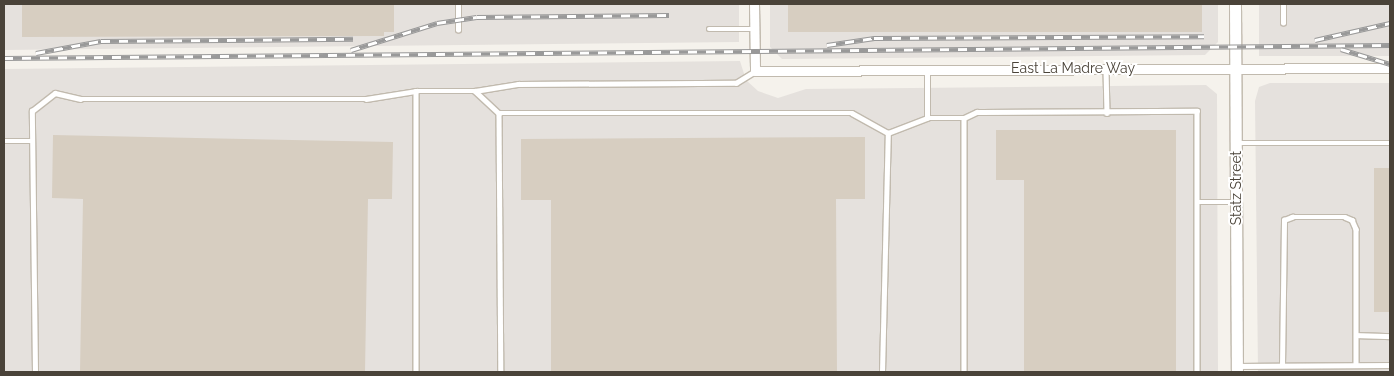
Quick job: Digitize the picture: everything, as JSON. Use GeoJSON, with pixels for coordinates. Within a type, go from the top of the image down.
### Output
{"type":"FeatureCollection","features":[{"type":"Feature","properties":{"kind":"street"},"geometry":{"type":"LineString","coordinates":[[754,4],[755,71]]}},
{"type":"Feature","properties":{"kind":"street","name":"Statz Street"},"geometry":{"type":"LineString","coordinates":[[1235,4],[1237,369]]}},
{"type":"Feature","properties":{"kind":"street","name":"East La Madre Way"},"geometry":{"type":"LineString","coordinates":[[755,71],[1235,67],[1390,68]]}},
{"type":"Feature","properties":{"kind":"lane"},"geometry":{"type":"LineString","coordinates":[[458,4],[458,30]]}},
{"type":"Feature","properties":{"kind":"lane"},"geometry":{"type":"LineString","coordinates":[[1283,4],[1283,23]]}},
{"type":"Feature","properties":{"kind":"lane"},"geometry":{"type":"LineString","coordinates":[[709,29],[754,29]]}},
{"type":"Feature","properties":{"kind":"lane"},"geometry":{"type":"LineString","coordinates":[[1106,68],[1107,113]]}},
{"type":"Feature","properties":{"kind":"lane"},"geometry":{"type":"LineString","coordinates":[[927,69],[927,118]]}},
{"type":"Feature","properties":{"kind":"lane"},"geometry":{"type":"LineString","coordinates":[[35,372],[32,111],[55,94],[80,99],[366,99],[416,91],[474,91],[518,84],[736,83],[755,71]]}},
{"type":"Feature","properties":{"kind":"lane"},"geometry":{"type":"LineString","coordinates":[[416,91],[416,372]]}},
{"type":"Feature","properties":{"kind":"lane"},"geometry":{"type":"LineString","coordinates":[[474,91],[499,113],[852,113],[888,132],[927,118],[964,118],[977,112],[1107,113],[1198,111],[1197,372]]}},
{"type":"Feature","properties":{"kind":"lane"},"geometry":{"type":"LineString","coordinates":[[499,113],[501,372]]}},
{"type":"Feature","properties":{"kind":"lane"},"geometry":{"type":"LineString","coordinates":[[964,118],[964,372]]}},
{"type":"Feature","properties":{"kind":"lane"},"geometry":{"type":"LineString","coordinates":[[882,372],[888,132]]}},
{"type":"Feature","properties":{"kind":"lane"},"geometry":{"type":"LineString","coordinates":[[4,141],[33,142]]}},
{"type":"Feature","properties":{"kind":"lane"},"geometry":{"type":"LineString","coordinates":[[1235,143],[1390,143]]}},
{"type":"Feature","properties":{"kind":"lane"},"geometry":{"type":"LineString","coordinates":[[1197,202],[1236,202]]}},
{"type":"Feature","properties":{"kind":"lane"},"geometry":{"type":"LineString","coordinates":[[1282,365],[1284,220],[1292,217],[1352,220],[1356,229],[1356,365]]}},
{"type":"Feature","properties":{"kind":"lane"},"geometry":{"type":"LineString","coordinates":[[1356,335],[1390,336]]}},
{"type":"Feature","properties":{"kind":"lane"},"geometry":{"type":"LineString","coordinates":[[1237,369],[1282,365],[1390,365]]}},
{"type":"Feature","properties":{"kind":"shaded area"},"geometry":{"type":"Polygon","coordinates":[[[4,4],[739,4],[739,42],[4,50],[4,4]]]}},
{"type":"Feature","properties":{"kind":"shaded area"},"geometry":{"type":"Polygon","coordinates":[[[770,4],[1218,4],[1218,42],[1205,55],[782,59],[770,47],[770,4]]]}},
{"type":"Feature","properties":{"kind":"shaded area"},"geometry":{"type":"Polygon","coordinates":[[[1259,4],[1390,4],[1390,56],[1259,56],[1259,4]]]}},
{"type":"Feature","properties":{"kind":"shaded area"},"geometry":{"type":"Polygon","coordinates":[[[740,61],[746,80],[758,91],[778,98],[806,89],[1206,85],[1217,94],[1218,372],[4,372],[4,69],[740,61]]]}},
{"type":"Feature","properties":{"kind":"shaded area"},"geometry":{"type":"Polygon","coordinates":[[[1270,83],[1390,83],[1390,372],[1258,372],[1255,101],[1259,87],[1270,83]]]}},
{"type":"Feature","properties":{"kind":"building"},"geometry":{"type":"Polygon","coordinates":[[[22,4],[394,4],[394,32],[384,32],[384,36],[22,37],[22,4]]]}},
{"type":"Feature","properties":{"kind":"building"},"geometry":{"type":"Polygon","coordinates":[[[788,4],[1202,4],[1202,32],[788,32],[788,4]]]}},
{"type":"Feature","properties":{"kind":"building"},"geometry":{"type":"Polygon","coordinates":[[[996,130],[1176,130],[1176,372],[1024,372],[1024,180],[996,180],[996,130]]]}},
{"type":"Feature","properties":{"kind":"building"},"geometry":{"type":"Polygon","coordinates":[[[53,135],[393,142],[392,199],[368,199],[365,372],[80,372],[83,199],[52,198],[53,135]]]}},
{"type":"Feature","properties":{"kind":"building"},"geometry":{"type":"Polygon","coordinates":[[[865,137],[865,199],[836,199],[837,372],[551,372],[551,200],[521,200],[521,139],[865,137]]]}},
{"type":"Feature","properties":{"kind":"building"},"geometry":{"type":"Polygon","coordinates":[[[1374,168],[1390,168],[1390,312],[1374,312],[1374,168]]]}},
{"type":"Feature","properties":{"kind":"railway"},"geometry":{"type":"LineString","coordinates":[[351,50],[437,23],[477,17],[669,15]]}},
{"type":"Feature","properties":{"kind":"railway"},"geometry":{"type":"LineString","coordinates":[[1315,40],[1390,23]]}},
{"type":"Feature","properties":{"kind":"railway"},"geometry":{"type":"LineString","coordinates":[[827,45],[874,38],[1204,36]]}},
{"type":"Feature","properties":{"kind":"railway"},"geometry":{"type":"LineString","coordinates":[[36,53],[101,41],[353,39]]}},
{"type":"Feature","properties":{"kind":"railway"},"geometry":{"type":"LineString","coordinates":[[4,58],[1390,45]]}},
{"type":"Feature","properties":{"kind":"railway"},"geometry":{"type":"LineString","coordinates":[[1341,49],[1390,64]]}}]}
